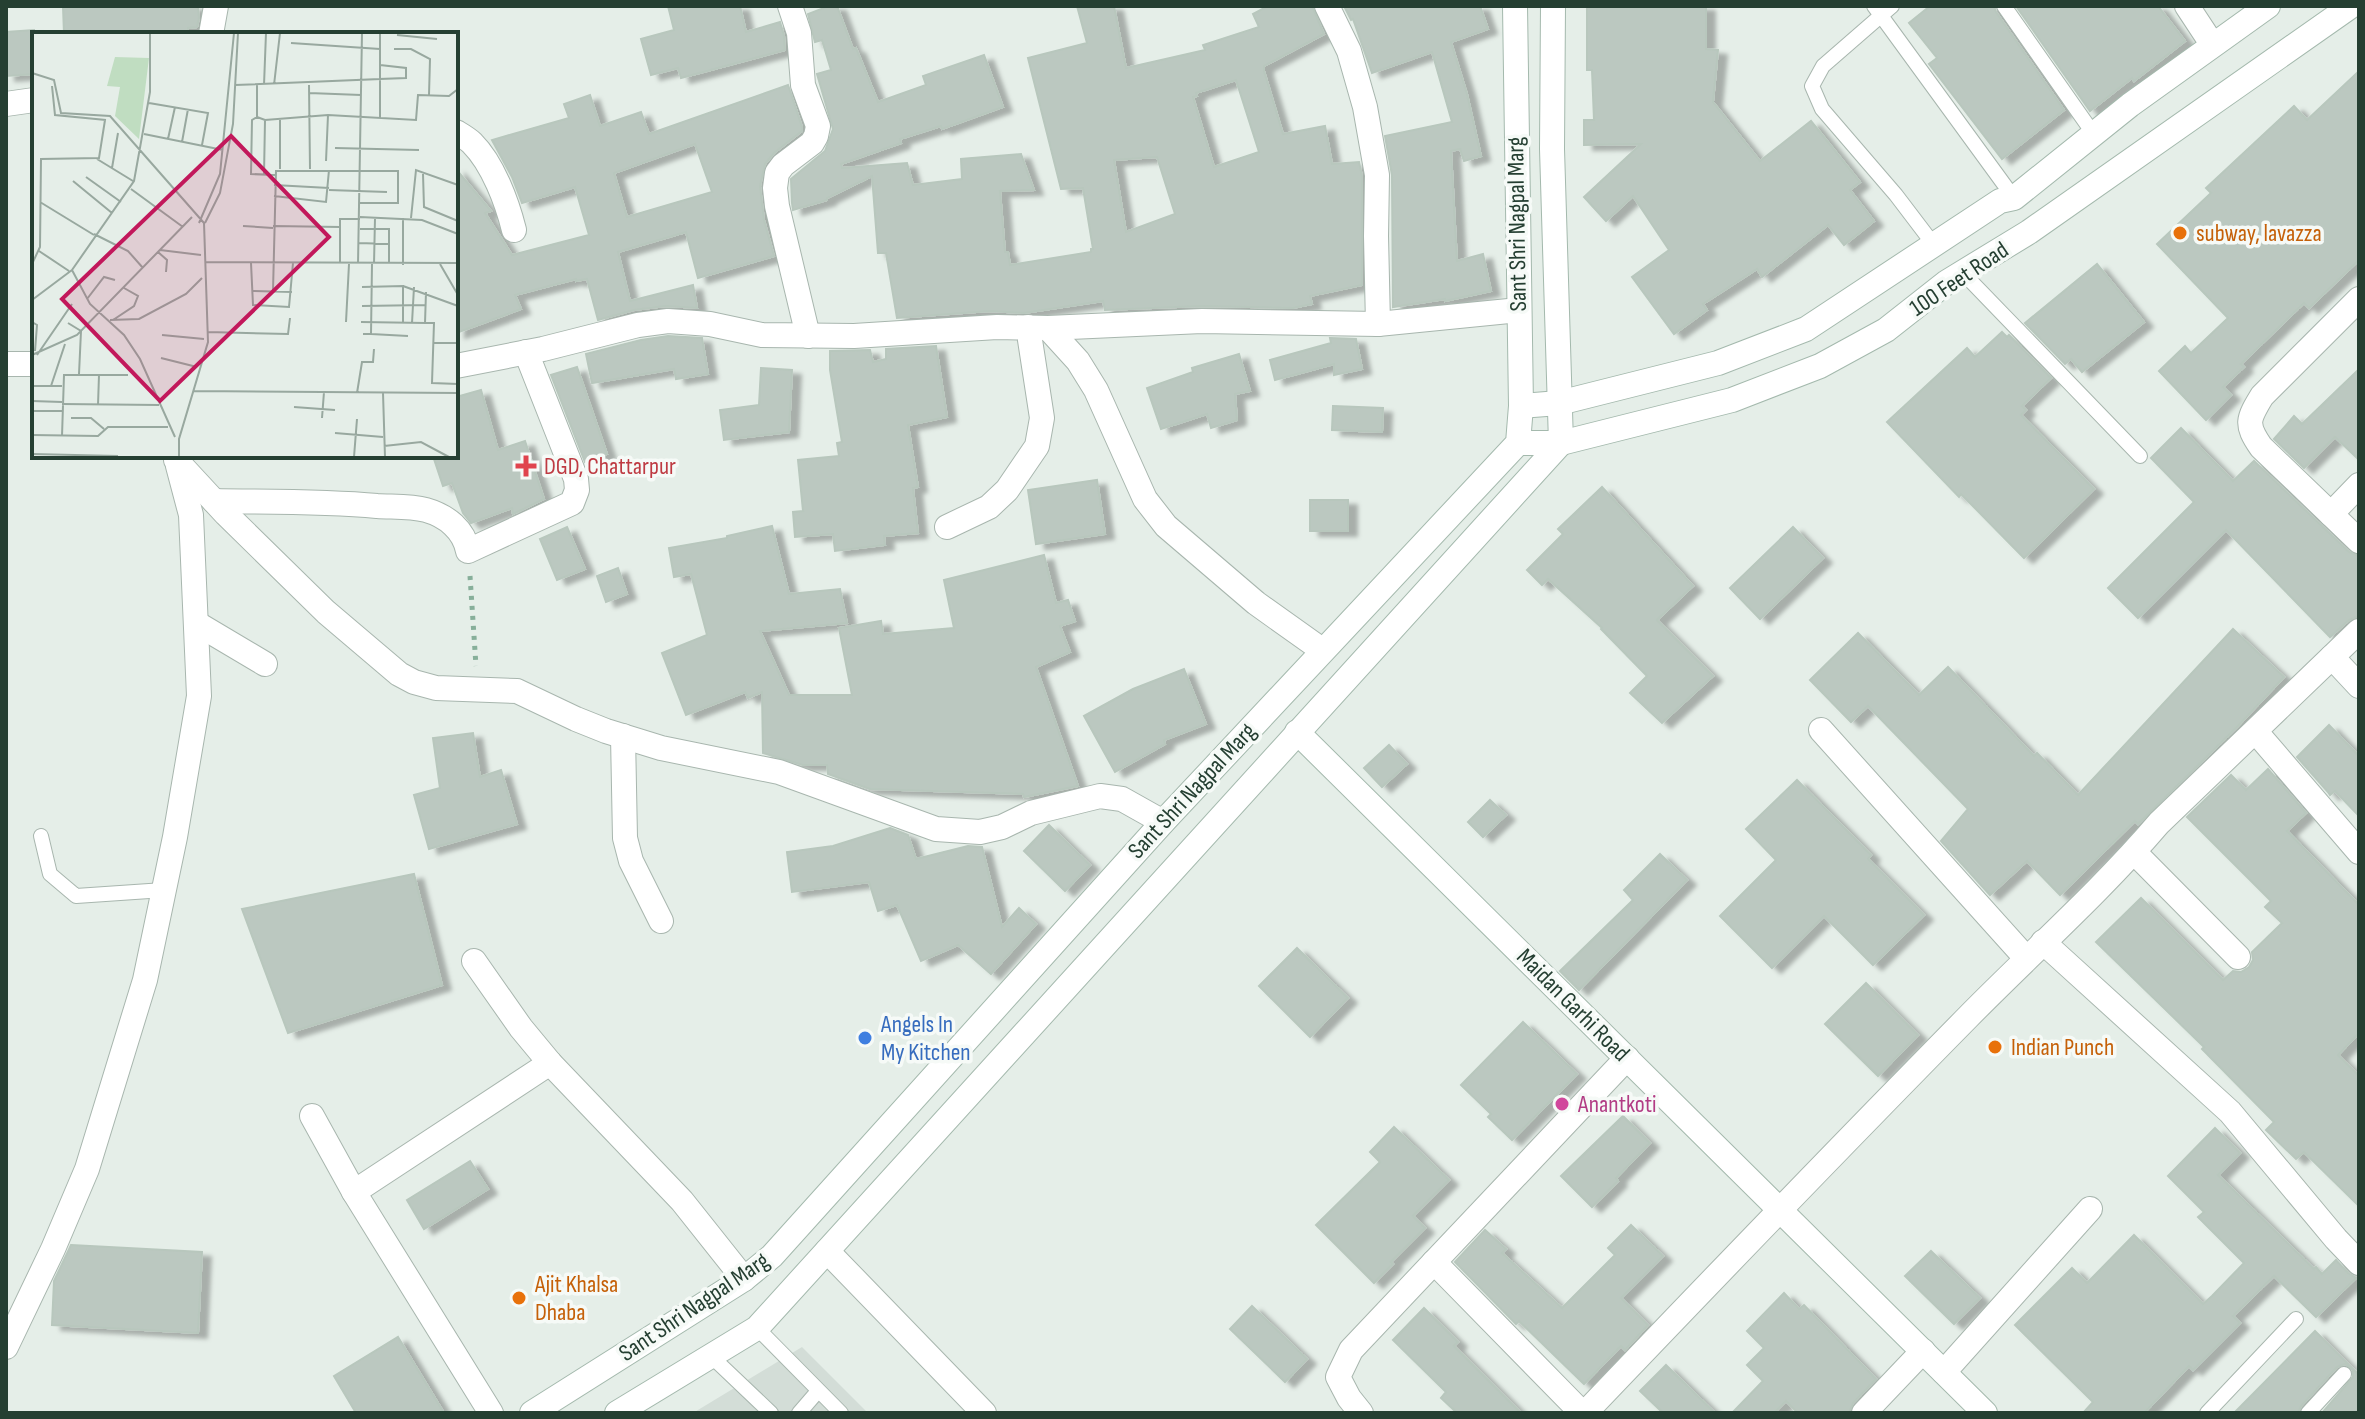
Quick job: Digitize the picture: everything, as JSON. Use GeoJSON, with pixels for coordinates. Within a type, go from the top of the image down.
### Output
{"type":"FeatureCollection","features":[{"type":"Feature","properties":{"kind":"street"},"geometry":{"type":"LineString","coordinates":[[211,32],[216,6]]}},
{"type":"Feature","properties":{"kind":"street"},"geometry":{"type":"LineString","coordinates":[[790,6],[800,41],[803,85],[818,126],[812,143],[777,173],[775,188],[808,336]]}},
{"type":"Feature","properties":{"kind":"street"},"geometry":{"type":"LineString","coordinates":[[1327,6],[1349,51],[1365,107],[1377,175],[1378,324]]}},
{"type":"Feature","properties":{"kind":"street","name":"Sant Shri Nagpal Marg"},"geometry":{"type":"LineString","coordinates":[[532,1413],[744,1279],[772,1256],[1163,822],[1518,443],[1521,406],[1515,6]]}},
{"type":"Feature","properties":{"kind":"street","name":"Sant Shri Nagpal Marg"},"geometry":{"type":"LineString","coordinates":[[617,1413],[757,1328],[1561,443],[1552,149],[1553,6]]}},
{"type":"Feature","properties":{"kind":"street"},"geometry":{"type":"LineString","coordinates":[[2187,6],[2212,44]]}},
{"type":"Feature","properties":{"kind":"street","name":"100 Feet Road"},"geometry":{"type":"LineString","coordinates":[[1521,406],[1559,403],[1718,363],[1806,329],[2000,201],[2014,198],[2093,133],[2268,6]]}},
{"type":"Feature","properties":{"kind":"street","name":"100 Feet Road"},"geometry":{"type":"LineString","coordinates":[[1518,443],[1561,443],[1732,400],[1820,366],[1886,330],[1947,282],[2029,232],[2351,6]]}},
{"type":"Feature","properties":{"kind":"street"},"geometry":{"type":"LineString","coordinates":[[6,104],[32,100]]}},
{"type":"Feature","properties":{"kind":"street"},"geometry":{"type":"LineString","coordinates":[[458,133],[472,143],[490,169],[507,204],[514,230]]}},
{"type":"Feature","properties":{"kind":"street"},"geometry":{"type":"LineString","coordinates":[[2359,299],[2262,396],[2250,415],[2250,430],[2261,447],[2359,541]]}},
{"type":"Feature","properties":{"kind":"street"},"geometry":{"type":"LineString","coordinates":[[458,366],[668,321],[710,324],[762,335],[854,336],[968,328],[1202,321],[1378,324],[1519,310]]}},
{"type":"Feature","properties":{"kind":"street"},"geometry":{"type":"LineString","coordinates":[[947,527],[989,507],[1007,490],[1037,446],[1042,418],[1038,328]]}},
{"type":"Feature","properties":{"kind":"street"},"geometry":{"type":"LineString","coordinates":[[1038,328],[1078,361],[1096,390],[1145,499],[1166,526],[1256,603],[1322,650]]}},
{"type":"Feature","properties":{"kind":"street"},"geometry":{"type":"LineString","coordinates":[[214,501],[354,503],[426,510],[445,518],[457,528],[468,551],[572,503],[577,490],[576,479],[526,352]]}},
{"type":"Feature","properties":{"kind":"street"},"geometry":{"type":"LineString","coordinates":[[6,364],[32,364]]}},
{"type":"Feature","properties":{"kind":"street"},"geometry":{"type":"LineString","coordinates":[[176,458],[214,501],[326,612],[399,674],[414,682],[436,688],[517,691],[576,719],[623,736],[661,748],[779,772],[936,829],[991,830],[1031,813],[1100,796],[1122,799],[1163,822]]}},
{"type":"Feature","properties":{"kind":"street"},"geometry":{"type":"LineString","coordinates":[[6,1347],[87,1169],[145,980],[175,837],[199,696],[191,515],[176,458]]}},
{"type":"Feature","properties":{"kind":"street"},"geometry":{"type":"LineString","coordinates":[[2331,514],[2359,485]]}},
{"type":"Feature","properties":{"kind":"street"},"geometry":{"type":"LineString","coordinates":[[196,623],[265,664]]}},
{"type":"Feature","properties":{"kind":"street"},"geometry":{"type":"LineString","coordinates":[[1434,1262],[1584,1413],[2159,823],[2359,631]]}},
{"type":"Feature","properties":{"kind":"street"},"geometry":{"type":"LineString","coordinates":[[2332,657],[2359,686]]}},
{"type":"Feature","properties":{"kind":"street"},"geometry":{"type":"LineString","coordinates":[[1821,730],[2034,950],[2230,1112],[2359,1263]]}},
{"type":"Feature","properties":{"kind":"street","name":"Maidan Garhi Road"},"geometry":{"type":"LineString","coordinates":[[1297,732],[1985,1413]]}},
{"type":"Feature","properties":{"kind":"street"},"geometry":{"type":"LineString","coordinates":[[2256,732],[2359,852]]}},
{"type":"Feature","properties":{"kind":"street"},"geometry":{"type":"LineString","coordinates":[[623,736],[625,838],[631,861],[661,921]]}},
{"type":"Feature","properties":{"kind":"street"},"geometry":{"type":"LineString","coordinates":[[2134,852],[2238,957]]}},
{"type":"Feature","properties":{"kind":"street"},"geometry":{"type":"LineString","coordinates":[[474,961],[550,1063],[682,1201],[744,1279]]}},
{"type":"Feature","properties":{"kind":"street"},"geometry":{"type":"LineString","coordinates":[[1361,1413],[1338,1377],[1351,1350],[1627,1058]]}},
{"type":"Feature","properties":{"kind":"street"},"geometry":{"type":"LineString","coordinates":[[354,1192],[550,1063]]}},
{"type":"Feature","properties":{"kind":"street"},"geometry":{"type":"LineString","coordinates":[[312,1116],[354,1192],[491,1413]]}},
{"type":"Feature","properties":{"kind":"street"},"geometry":{"type":"LineString","coordinates":[[1944,1372],[2090,1209]]}},
{"type":"Feature","properties":{"kind":"street"},"geometry":{"type":"LineString","coordinates":[[827,1251],[984,1413]]}},
{"type":"Feature","properties":{"kind":"street"},"geometry":{"type":"LineString","coordinates":[[1864,1413],[1923,1351]]}},
{"type":"Feature","properties":{"kind":"lane"},"geometry":{"type":"LineString","coordinates":[[2004,6],[2093,133]]}},
{"type":"Feature","properties":{"kind":"lane"},"geometry":{"type":"LineString","coordinates":[[1934,245],[1896,195],[1822,109],[1812,86],[1823,66],[1882,9],[2014,198]]}},
{"type":"Feature","properties":{"kind":"lane"},"geometry":{"type":"LineString","coordinates":[[1963,273],[2140,456]]}},
{"type":"Feature","properties":{"kind":"lane"},"geometry":{"type":"LineString","coordinates":[[41,836],[50,874],[76,896],[164,890]]}},
{"type":"Feature","properties":{"kind":"lane"},"geometry":{"type":"LineString","coordinates":[[2207,1413],[2296,1319]]}},
{"type":"Feature","properties":{"kind":"lane"},"geometry":{"type":"LineString","coordinates":[[757,1328],[841,1413]]}},
{"type":"Feature","properties":{"kind":"lane"},"geometry":{"type":"LineString","coordinates":[[711,1356],[771,1413]]}},
{"type":"Feature","properties":{"kind":"lane"},"geometry":{"type":"LineString","coordinates":[[2308,1413],[2344,1374]]}},
{"type":"Feature","properties":{"kind":"lane"},"geometry":{"type":"LineString","coordinates":[[799,1413],[818,1391]]}},
{"type":"Feature","properties":{"kind":"path"},"geometry":{"type":"LineString","coordinates":[[468,551],[477,691]]}},
{"type":"Feature","properties":{"kind":"shaded area"},"geometry":{"type":"Polygon","coordinates":[[[802,1347],[868,1413],[693,1413],[802,1347]]]}},
{"type":"Feature","properties":{"kind":"building"},"geometry":{"type":"Polygon","coordinates":[[[63,6],[198,6],[197,27],[188,28],[188,32],[64,32],[63,6]]]}},
{"type":"Feature","properties":{"kind":"building"},"geometry":{"type":"Polygon","coordinates":[[[668,6],[740,6],[746,32],[780,22],[785,50],[681,78],[678,68],[651,75],[641,39],[674,30],[668,6]]]}},
{"type":"Feature","properties":{"kind":"building"},"geometry":{"type":"Polygon","coordinates":[[[837,6],[878,102],[926,85],[923,76],[984,55],[1003,107],[942,129],[941,126],[900,139],[901,143],[841,164],[842,168],[907,163],[913,185],[962,179],[961,159],[1021,154],[1034,190],[1000,191],[1005,252],[1008,252],[1010,265],[1091,252],[1093,249],[1083,188],[1061,189],[1028,58],[1087,43],[1077,6],[1114,6],[1126,68],[1205,50],[1203,45],[1259,27],[1253,14],[1268,6],[1312,6],[1324,34],[1264,66],[1264,71],[1283,134],[1325,126],[1332,164],[1359,162],[1362,176],[1362,285],[1310,296],[1312,304],[1293,308],[1202,306],[1105,310],[1103,301],[1024,313],[990,311],[897,318],[886,253],[878,253],[872,176],[827,200],[793,210],[791,179],[825,151],[833,129],[817,74],[831,70],[822,40],[815,42],[808,14],[837,6]],[[1236,80],[1196,93],[1197,96],[1193,97],[1214,167],[1259,152],[1236,80]],[[1157,157],[1114,160],[1126,232],[1175,214],[1157,157]]]}},
{"type":"Feature","properties":{"kind":"building"},"geometry":{"type":"Polygon","coordinates":[[[1344,6],[1480,6],[1488,29],[1451,42],[1481,156],[1464,161],[1460,149],[1451,151],[1457,261],[1483,254],[1491,291],[1445,301],[1393,307],[1392,175],[1385,136],[1452,122],[1432,52],[1372,73],[1353,19],[1344,6]]]}},
{"type":"Feature","properties":{"kind":"building"},"geometry":{"type":"Polygon","coordinates":[[[1587,6],[1706,6],[1706,49],[1718,50],[1713,102],[1760,161],[1811,121],[1860,182],[1850,190],[1874,221],[1844,245],[1828,225],[1762,277],[1757,269],[1703,304],[1707,310],[1674,334],[1632,277],[1669,250],[1633,196],[1606,221],[1584,197],[1641,144],[1584,145],[1584,120],[1594,120],[1592,70],[1587,70],[1587,6]]]}},
{"type":"Feature","properties":{"kind":"building"},"geometry":{"type":"Polygon","coordinates":[[[1930,6],[1994,6],[2064,110],[2002,159],[1929,64],[1937,58],[1909,23],[1930,6]]]}},
{"type":"Feature","properties":{"kind":"building"},"geometry":{"type":"Polygon","coordinates":[[[2016,6],[2158,6],[2185,41],[2090,111],[2016,6]]]}},
{"type":"Feature","properties":{"kind":"building"},"geometry":{"type":"Polygon","coordinates":[[[34,30],[32,74],[6,76],[6,32],[34,30]]]}},
{"type":"Feature","properties":{"kind":"building"},"geometry":{"type":"Polygon","coordinates":[[[2359,71],[2359,260],[2309,308],[2304,303],[2241,364],[2244,367],[2223,387],[2231,395],[2206,420],[2159,371],[2185,346],[2191,353],[2228,318],[2157,244],[2211,193],[2206,188],[2294,106],[2307,120],[2359,71]]]}},
{"type":"Feature","properties":{"kind":"building"},"geometry":{"type":"Polygon","coordinates":[[[788,85],[802,131],[765,164],[760,186],[764,220],[774,256],[698,278],[686,232],[618,252],[630,301],[693,285],[697,308],[666,306],[634,310],[598,320],[587,279],[576,279],[515,295],[521,309],[458,332],[458,171],[491,211],[485,213],[512,255],[589,235],[575,187],[522,203],[492,140],[569,118],[564,104],[590,95],[600,126],[641,112],[649,134],[788,85]],[[695,144],[614,173],[627,217],[712,192],[695,144]]]}},
{"type":"Feature","properties":{"kind":"building"},"geometry":{"type":"Polygon","coordinates":[[[2097,264],[2144,322],[2082,372],[2071,359],[2065,364],[2025,323],[2097,264]]]}},
{"type":"Feature","properties":{"kind":"building"},"geometry":{"type":"Polygon","coordinates":[[[2002,332],[2007,337],[2009,335],[2051,378],[2022,406],[2026,410],[2021,415],[2094,489],[2024,558],[1961,494],[1959,497],[1887,422],[1967,348],[1975,357],[2002,332]]]}},
{"type":"Feature","properties":{"kind":"building"},"geometry":{"type":"Polygon","coordinates":[[[668,336],[702,338],[708,374],[676,379],[674,369],[592,383],[586,354],[668,336]]]}},
{"type":"Feature","properties":{"kind":"building"},"geometry":{"type":"Polygon","coordinates":[[[1330,338],[1356,339],[1362,369],[1334,375],[1334,364],[1275,380],[1270,360],[1331,343],[1330,338]]]}},
{"type":"Feature","properties":{"kind":"building"},"geometry":{"type":"Polygon","coordinates":[[[936,346],[947,417],[908,425],[918,487],[913,488],[918,533],[884,536],[885,545],[835,551],[833,534],[795,537],[793,512],[803,511],[798,460],[839,456],[837,443],[842,442],[830,370],[830,351],[870,350],[873,362],[886,359],[886,349],[936,346]]]}},
{"type":"Feature","properties":{"kind":"building"},"geometry":{"type":"Polygon","coordinates":[[[1239,354],[1250,391],[1235,394],[1237,420],[1211,428],[1207,414],[1161,429],[1147,388],[1193,372],[1192,368],[1239,354]]]}},
{"type":"Feature","properties":{"kind":"building"},"geometry":{"type":"Polygon","coordinates":[[[577,367],[607,454],[585,462],[551,375],[577,367]]]}},
{"type":"Feature","properties":{"kind":"building"},"geometry":{"type":"Polygon","coordinates":[[[761,368],[792,370],[789,432],[724,440],[720,410],[759,405],[761,368]]]}},
{"type":"Feature","properties":{"kind":"building"},"geometry":{"type":"Polygon","coordinates":[[[2359,369],[2359,460],[2335,437],[2304,468],[2274,439],[2294,416],[2302,424],[2359,369]]]}},
{"type":"Feature","properties":{"kind":"building"},"geometry":{"type":"Polygon","coordinates":[[[481,390],[498,450],[525,441],[544,499],[513,514],[512,508],[471,523],[463,513],[452,483],[443,486],[434,458],[458,458],[458,396],[481,390]]]}},
{"type":"Feature","properties":{"kind":"building"},"geometry":{"type":"Polygon","coordinates":[[[1333,406],[1383,408],[1382,432],[1332,430],[1333,406]]]}},
{"type":"Feature","properties":{"kind":"building"},"geometry":{"type":"Polygon","coordinates":[[[2181,428],[2233,481],[2254,461],[2349,552],[2359,556],[2359,616],[2349,620],[2330,637],[2226,530],[2138,618],[2108,588],[2194,502],[2151,458],[2181,428]]]}},
{"type":"Feature","properties":{"kind":"building"},"geometry":{"type":"Polygon","coordinates":[[[1097,480],[1105,534],[1036,544],[1028,490],[1097,480]]]}},
{"type":"Feature","properties":{"kind":"building"},"geometry":{"type":"Polygon","coordinates":[[[1602,487],[1693,586],[1657,620],[1713,676],[1662,723],[1630,693],[1647,676],[1602,628],[1548,579],[1542,585],[1527,570],[1563,534],[1558,529],[1602,487]]]}},
{"type":"Feature","properties":{"kind":"building"},"geometry":{"type":"Polygon","coordinates":[[[1310,500],[1348,500],[1348,531],[1310,531],[1310,500]]]}},
{"type":"Feature","properties":{"kind":"building"},"geometry":{"type":"Polygon","coordinates":[[[772,526],[789,594],[840,589],[847,623],[760,631],[789,695],[852,695],[839,628],[881,621],[883,634],[954,628],[944,580],[1044,555],[1056,603],[1068,600],[1075,621],[1060,626],[1070,652],[1036,667],[1078,786],[1024,797],[1023,794],[870,789],[828,774],[827,765],[803,765],[763,753],[762,692],[748,698],[745,692],[686,715],[662,653],[707,635],[691,574],[674,577],[669,548],[772,526]]]}},
{"type":"Feature","properties":{"kind":"building"},"geometry":{"type":"Polygon","coordinates":[[[567,527],[585,569],[557,580],[540,539],[567,527]]]}},
{"type":"Feature","properties":{"kind":"building"},"geometry":{"type":"Polygon","coordinates":[[[1793,527],[1823,558],[1760,619],[1730,588],[1793,527]]]}},
{"type":"Feature","properties":{"kind":"building"},"geometry":{"type":"Polygon","coordinates":[[[618,568],[627,594],[606,602],[597,576],[618,568]]]}},
{"type":"Feature","properties":{"kind":"building"},"geometry":{"type":"Polygon","coordinates":[[[2233,629],[2284,677],[2138,824],[2135,821],[2060,895],[2027,861],[1990,895],[1941,841],[1968,809],[1868,706],[1851,722],[1810,680],[1858,633],[1919,695],[1948,667],[2034,756],[2037,753],[2078,795],[2233,629]]]}},
{"type":"Feature","properties":{"kind":"building"},"geometry":{"type":"Polygon","coordinates":[[[1184,669],[1206,724],[1164,740],[1165,744],[1115,772],[1084,716],[1133,689],[1184,669]]]}},
{"type":"Feature","properties":{"kind":"building"},"geometry":{"type":"Polygon","coordinates":[[[2329,725],[2359,756],[2359,816],[2335,791],[2330,795],[2297,757],[2329,725]]]}},
{"type":"Feature","properties":{"kind":"building"},"geometry":{"type":"Polygon","coordinates":[[[473,733],[480,777],[501,770],[517,824],[429,849],[414,795],[440,788],[433,738],[473,733]]]}},
{"type":"Feature","properties":{"kind":"building"},"geometry":{"type":"Polygon","coordinates":[[[1389,745],[1407,764],[1382,787],[1364,768],[1389,745]]]}},
{"type":"Feature","properties":{"kind":"building"},"geometry":{"type":"Polygon","coordinates":[[[2268,769],[2306,813],[2287,831],[2359,905],[2359,1033],[2338,1055],[2359,1076],[2359,1206],[2304,1152],[2296,1159],[2266,1130],[2274,1122],[2202,1049],[2204,1047],[2096,942],[2141,898],[2223,980],[2233,971],[2241,972],[2249,967],[2253,960],[2252,952],[2282,923],[2265,907],[2271,901],[2187,817],[2231,775],[2246,790],[2268,769]]]}},
{"type":"Feature","properties":{"kind":"building"},"geometry":{"type":"Polygon","coordinates":[[[1797,780],[1871,855],[1868,859],[1924,915],[1873,965],[1824,916],[1772,968],[1720,916],[1776,860],[1746,829],[1797,780]]]}},
{"type":"Feature","properties":{"kind":"building"},"geometry":{"type":"Polygon","coordinates":[[[1490,800],[1506,815],[1483,837],[1468,822],[1490,800]]]}},
{"type":"Feature","properties":{"kind":"building"},"geometry":{"type":"Polygon","coordinates":[[[1049,825],[1090,865],[1065,891],[1024,851],[1049,825]]]}},
{"type":"Feature","properties":{"kind":"building"},"geometry":{"type":"Polygon","coordinates":[[[890,828],[908,835],[916,859],[968,846],[982,847],[1002,927],[1019,908],[1036,924],[991,974],[958,945],[921,961],[897,905],[878,911],[869,882],[792,892],[787,852],[833,846],[890,828]]]}},
{"type":"Feature","properties":{"kind":"building"},"geometry":{"type":"Polygon","coordinates":[[[1660,854],[1687,880],[1579,990],[1560,971],[1633,900],[1624,890],[1660,854]]]}},
{"type":"Feature","properties":{"kind":"building"},"geometry":{"type":"Polygon","coordinates":[[[414,874],[442,985],[288,1033],[242,909],[414,874]]]}},
{"type":"Feature","properties":{"kind":"building"},"geometry":{"type":"Polygon","coordinates":[[[1297,948],[1348,998],[1310,1037],[1259,986],[1297,948]]]}},
{"type":"Feature","properties":{"kind":"building"},"geometry":{"type":"Polygon","coordinates":[[[1866,983],[1918,1035],[1878,1076],[1825,1024],[1866,983]]]}},
{"type":"Feature","properties":{"kind":"building"},"geometry":{"type":"Polygon","coordinates":[[[1523,1022],[1577,1074],[1512,1140],[1461,1085],[1523,1022]]]}},
{"type":"Feature","properties":{"kind":"building"},"geometry":{"type":"Polygon","coordinates":[[[1623,1116],[1650,1143],[1592,1207],[1561,1176],[1623,1116]]]}},
{"type":"Feature","properties":{"kind":"building"},"geometry":{"type":"Polygon","coordinates":[[[1394,1127],[1449,1180],[1413,1216],[1425,1228],[1374,1283],[1316,1225],[1380,1162],[1370,1152],[1394,1127]]]}},
{"type":"Feature","properties":{"kind":"building"},"geometry":{"type":"Polygon","coordinates":[[[2215,1128],[2240,1153],[2218,1175],[2314,1269],[2316,1267],[2322,1274],[2336,1260],[2356,1278],[2316,1317],[2274,1276],[2233,1316],[2240,1323],[2193,1370],[2189,1366],[2144,1413],[2083,1413],[2093,1402],[2015,1325],[2072,1268],[2087,1283],[2134,1235],[2203,1304],[2212,1296],[2244,1263],[2198,1217],[2204,1212],[2168,1176],[2215,1128]]]}},
{"type":"Feature","properties":{"kind":"building"},"geometry":{"type":"Polygon","coordinates":[[[470,1161],[488,1189],[424,1229],[407,1200],[470,1161]]]}},
{"type":"Feature","properties":{"kind":"building"},"geometry":{"type":"Polygon","coordinates":[[[1631,1225],[1663,1256],[1621,1298],[1648,1325],[1625,1350],[1621,1346],[1584,1384],[1519,1321],[1516,1324],[1455,1262],[1485,1230],[1506,1249],[1502,1253],[1562,1308],[1615,1255],[1608,1248],[1631,1225]]]}},
{"type":"Feature","properties":{"kind":"building"},"geometry":{"type":"Polygon","coordinates":[[[71,1245],[202,1252],[198,1333],[52,1325],[54,1281],[71,1245]]]}},
{"type":"Feature","properties":{"kind":"building"},"geometry":{"type":"Polygon","coordinates":[[[1931,1251],[1980,1298],[1954,1324],[1905,1276],[1931,1251]]]}},
{"type":"Feature","properties":{"kind":"building"},"geometry":{"type":"Polygon","coordinates":[[[1784,1293],[1799,1309],[1804,1305],[1876,1379],[1853,1403],[1849,1413],[1798,1413],[1786,1401],[1774,1413],[1732,1413],[1763,1381],[1747,1365],[1764,1348],[1747,1331],[1784,1293]]]}},
{"type":"Feature","properties":{"kind":"building"},"geometry":{"type":"Polygon","coordinates":[[[1252,1306],[1307,1359],[1285,1382],[1230,1329],[1252,1306]]]}},
{"type":"Feature","properties":{"kind":"building"},"geometry":{"type":"Polygon","coordinates":[[[1424,1308],[1458,1342],[1454,1346],[1521,1413],[1457,1413],[1441,1398],[1446,1392],[1393,1340],[1424,1308]]]}},
{"type":"Feature","properties":{"kind":"building"},"geometry":{"type":"Polygon","coordinates":[[[2315,1331],[2359,1375],[2359,1413],[2322,1413],[2353,1377],[2353,1370],[2345,1364],[2337,1367],[2298,1413],[2234,1413],[2315,1331]]]}},
{"type":"Feature","properties":{"kind":"building"},"geometry":{"type":"Polygon","coordinates":[[[398,1337],[444,1413],[356,1413],[334,1376],[398,1337]]]}},
{"type":"Feature","properties":{"kind":"building"},"geometry":{"type":"Polygon","coordinates":[[[1666,1365],[1715,1413],[1663,1413],[1640,1391],[1666,1365]]]}},
{"type":"Feature","properties":{"kind":"place","name":"subway, lavazza"},"geometry":{"type":"Point","coordinates":[2180,233]}},
{"type":"Feature","properties":{"kind":"place","name":"DGD, Chattarpur"},"geometry":{"type":"Point","coordinates":[526,466]}},
{"type":"Feature","properties":{"kind":"place","name":"Angels In My Kitchen"},"geometry":{"type":"Point","coordinates":[865,1038]}},
{"type":"Feature","properties":{"kind":"place","name":"Indian Punch"},"geometry":{"type":"Point","coordinates":[1995,1047]}},
{"type":"Feature","properties":{"kind":"place","name":"Anantkoti"},"geometry":{"type":"Point","coordinates":[1562,1104]}},
{"type":"Feature","properties":{"kind":"place","name":"Ajit Khalsa Dhaba"},"geometry":{"type":"Point","coordinates":[519,1298]}}]}
